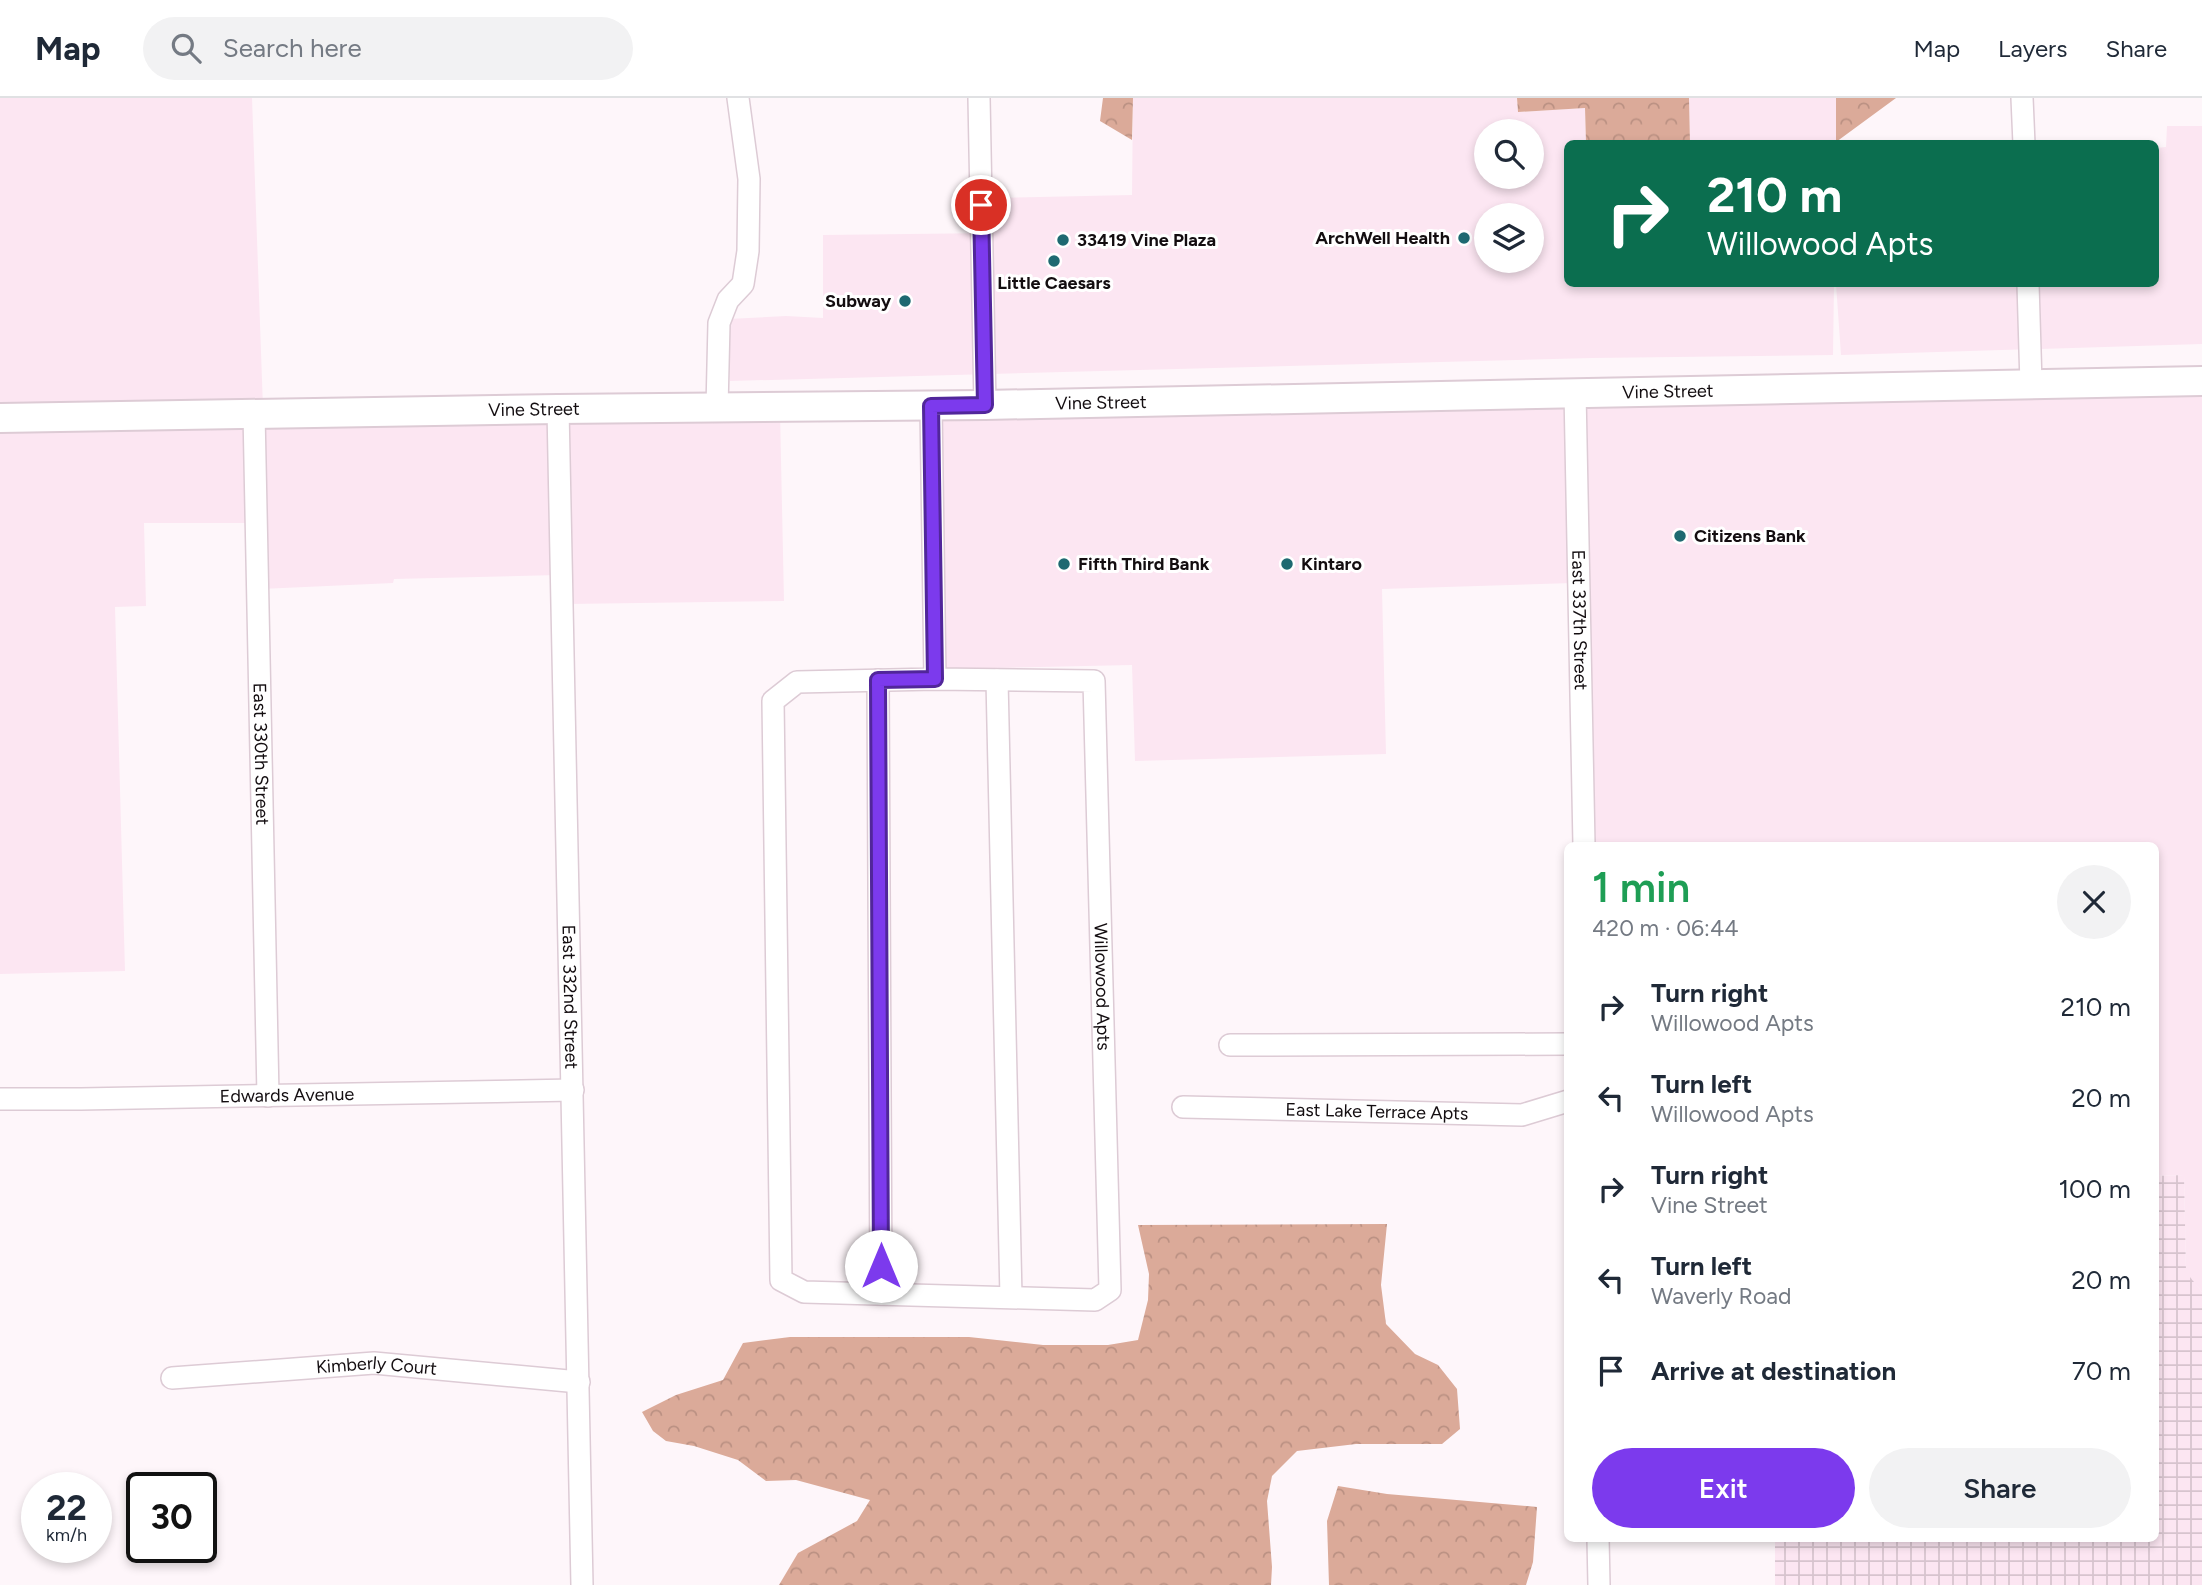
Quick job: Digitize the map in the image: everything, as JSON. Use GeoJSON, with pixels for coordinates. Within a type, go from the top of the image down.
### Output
{"type":"FeatureCollection","features":[{"type":"Feature","properties":{"kind":"main road","name":"Vine Street"},"geometry":{"type":"LineString","coordinates":[[0,418],[931,406],[2202,381]]}},
{"type":"Feature","properties":{"kind":"street"},"geometry":{"type":"LineString","coordinates":[[717,408],[719,323],[728,300],[743,284],[748,251],[749,179],[738,98]]}},
{"type":"Feature","properties":{"kind":"street"},"geometry":{"type":"LineString","coordinates":[[979,98],[985,405]]}},
{"type":"Feature","properties":{"kind":"street"},"geometry":{"type":"LineString","coordinates":[[2022,98],[2024,140]]}},
{"type":"Feature","properties":{"kind":"street"},"geometry":{"type":"LineString","coordinates":[[2028,287],[2031,384]]}},
{"type":"Feature","properties":{"kind":"street","name":"East 337th Street"},"geometry":{"type":"LineString","coordinates":[[1575,392],[1584,842]]}},
{"type":"Feature","properties":{"kind":"street"},"geometry":{"type":"LineString","coordinates":[[931,406],[935,679]]}},
{"type":"Feature","properties":{"kind":"street","name":"East 332nd Street"},"geometry":{"type":"LineString","coordinates":[[558,409],[582,1585]]}},
{"type":"Feature","properties":{"kind":"street","name":"East 330th Street"},"geometry":{"type":"LineString","coordinates":[[254,413],[268,1096]]}},
{"type":"Feature","properties":{"kind":"street"},"geometry":{"type":"LineString","coordinates":[[878,680],[881,1294]]}},
{"type":"Feature","properties":{"kind":"street","name":"Willowood Apts"},"geometry":{"type":"LineString","coordinates":[[878,680],[1094,681],[1110,1290],[1095,1300],[804,1292],[781,1280],[772,701],[797,682],[878,680]]}},
{"type":"Feature","properties":{"kind":"street"},"geometry":{"type":"LineString","coordinates":[[997,680],[1011,1297]]}},
{"type":"Feature","properties":{"kind":"street"},"geometry":{"type":"LineString","coordinates":[[1230,1045],[1564,1044]]}},
{"type":"Feature","properties":{"kind":"street","name":"Edwards Avenue"},"geometry":{"type":"LineString","coordinates":[[0,1099],[573,1090]]}},
{"type":"Feature","properties":{"kind":"street","name":"East Lake Terrace Apts"},"geometry":{"type":"LineString","coordinates":[[1183,1107],[1522,1115],[1564,1102]]}},
{"type":"Feature","properties":{"kind":"street","name":"Kimberly Court"},"geometry":{"type":"LineString","coordinates":[[172,1378],[374,1363],[579,1382]]}},
{"type":"Feature","properties":{"kind":"street"},"geometry":{"type":"LineString","coordinates":[[1598,1542],[1599,1585]]}},
{"type":"Feature","properties":{"kind":"shaded area"},"geometry":{"type":"Polygon","coordinates":[[[0,98],[252,98],[263,408],[0,414],[0,98]]]}},
{"type":"Feature","properties":{"kind":"shaded area"},"geometry":{"type":"Polygon","coordinates":[[[1133,98],[1517,98],[1518,112],[1585,108],[1586,140],[1564,140],[1564,287],[1834,287],[1833,355],[1592,358],[730,381],[728,319],[786,316],[823,318],[823,235],[994,233],[993,198],[1132,195],[1133,98]]]}},
{"type":"Feature","properties":{"kind":"shaded area"},"geometry":{"type":"Polygon","coordinates":[[[1689,98],[1836,98],[1836,140],[1690,140],[1689,98]]]}},
{"type":"Feature","properties":{"kind":"shaded area"},"geometry":{"type":"Polygon","coordinates":[[[2167,126],[2202,126],[2202,344],[1841,355],[1836,287],[2159,287],[2159,148],[2166,147],[2167,126]]]}},
{"type":"Feature","properties":{"kind":"shaded area"},"geometry":{"type":"Polygon","coordinates":[[[2202,387],[2202,1292],[2186,1273],[2184,1175],[2159,1176],[2159,842],[1589,842],[1579,398],[2202,387]]]}},
{"type":"Feature","properties":{"kind":"shaded area"},"geometry":{"type":"Polygon","coordinates":[[[1570,398],[1573,583],[1382,589],[1386,754],[1135,761],[1132,665],[942,669],[937,412],[1570,398]]]}},
{"type":"Feature","properties":{"kind":"shaded area"},"geometry":{"type":"Polygon","coordinates":[[[554,412],[558,575],[394,579],[393,583],[261,589],[258,418],[554,412]]]}},
{"type":"Feature","properties":{"kind":"shaded area"},"geometry":{"type":"Polygon","coordinates":[[[780,412],[784,601],[568,604],[562,414],[780,412]]]}},
{"type":"Feature","properties":{"kind":"shaded area"},"geometry":{"type":"Polygon","coordinates":[[[251,419],[253,523],[144,523],[146,606],[115,607],[125,971],[0,974],[0,424],[251,419]]]}},
{"type":"Feature","properties":{"kind":"shaded area"},"geometry":{"type":"Polygon","coordinates":[[[2184,1175],[2186,1272],[2202,1292],[2202,1585],[1775,1585],[1775,1542],[2159,1542],[2159,1176],[2184,1175]]]}},
{"type":"Feature","properties":{"kind":"green space"},"geometry":{"type":"Polygon","coordinates":[[[1103,98],[1133,98],[1132,140],[1100,121],[1103,98]]]}},
{"type":"Feature","properties":{"kind":"green space"},"geometry":{"type":"Polygon","coordinates":[[[1517,98],[1689,98],[1690,140],[1586,140],[1585,108],[1518,112],[1517,98]]]}},
{"type":"Feature","properties":{"kind":"green space"},"geometry":{"type":"Polygon","coordinates":[[[1836,98],[1896,98],[1839,140],[1836,140],[1836,98]]]}},
{"type":"Feature","properties":{"kind":"green space"},"geometry":{"type":"Polygon","coordinates":[[[1387,1224],[1381,1285],[1386,1324],[1415,1354],[1438,1365],[1457,1389],[1460,1429],[1442,1444],[1356,1444],[1297,1451],[1272,1476],[1267,1501],[1271,1585],[779,1585],[798,1553],[857,1521],[870,1500],[796,1480],[766,1481],[738,1460],[694,1446],[666,1441],[653,1431],[642,1412],[676,1395],[723,1380],[743,1343],[790,1337],[969,1337],[1043,1345],[1108,1345],[1138,1340],[1148,1300],[1149,1274],[1138,1225],[1387,1224]]]}},
{"type":"Feature","properties":{"kind":"green space"},"geometry":{"type":"Polygon","coordinates":[[[1338,1486],[1387,1494],[1537,1507],[1533,1562],[1526,1585],[1329,1585],[1327,1521],[1338,1486]]]}},
{"type":"Feature","properties":{"kind":"place","name":"ArchWell Health"},"geometry":{"type":"Point","coordinates":[1464,238]}},
{"type":"Feature","properties":{"kind":"place","name":"33419 Vine Plaza"},"geometry":{"type":"Point","coordinates":[1063,240]}},
{"type":"Feature","properties":{"kind":"place","name":"Little Caesars"},"geometry":{"type":"Point","coordinates":[1054,261]}},
{"type":"Feature","properties":{"kind":"place","name":"Subway"},"geometry":{"type":"Point","coordinates":[905,301]}},
{"type":"Feature","properties":{"kind":"place","name":"Citizens Bank"},"geometry":{"type":"Point","coordinates":[1680,536]}},
{"type":"Feature","properties":{"kind":"place","name":"Fifth Third Bank"},"geometry":{"type":"Point","coordinates":[1064,564]}},
{"type":"Feature","properties":{"kind":"place","name":"Kintaro"},"geometry":{"type":"Point","coordinates":[1287,564]}},
{"type":"Feature","properties":{"kind":"route"},"geometry":{"type":"LineString","coordinates":[[881,1266],[878,680],[935,679],[931,406],[985,405],[981,205]]}}]}
